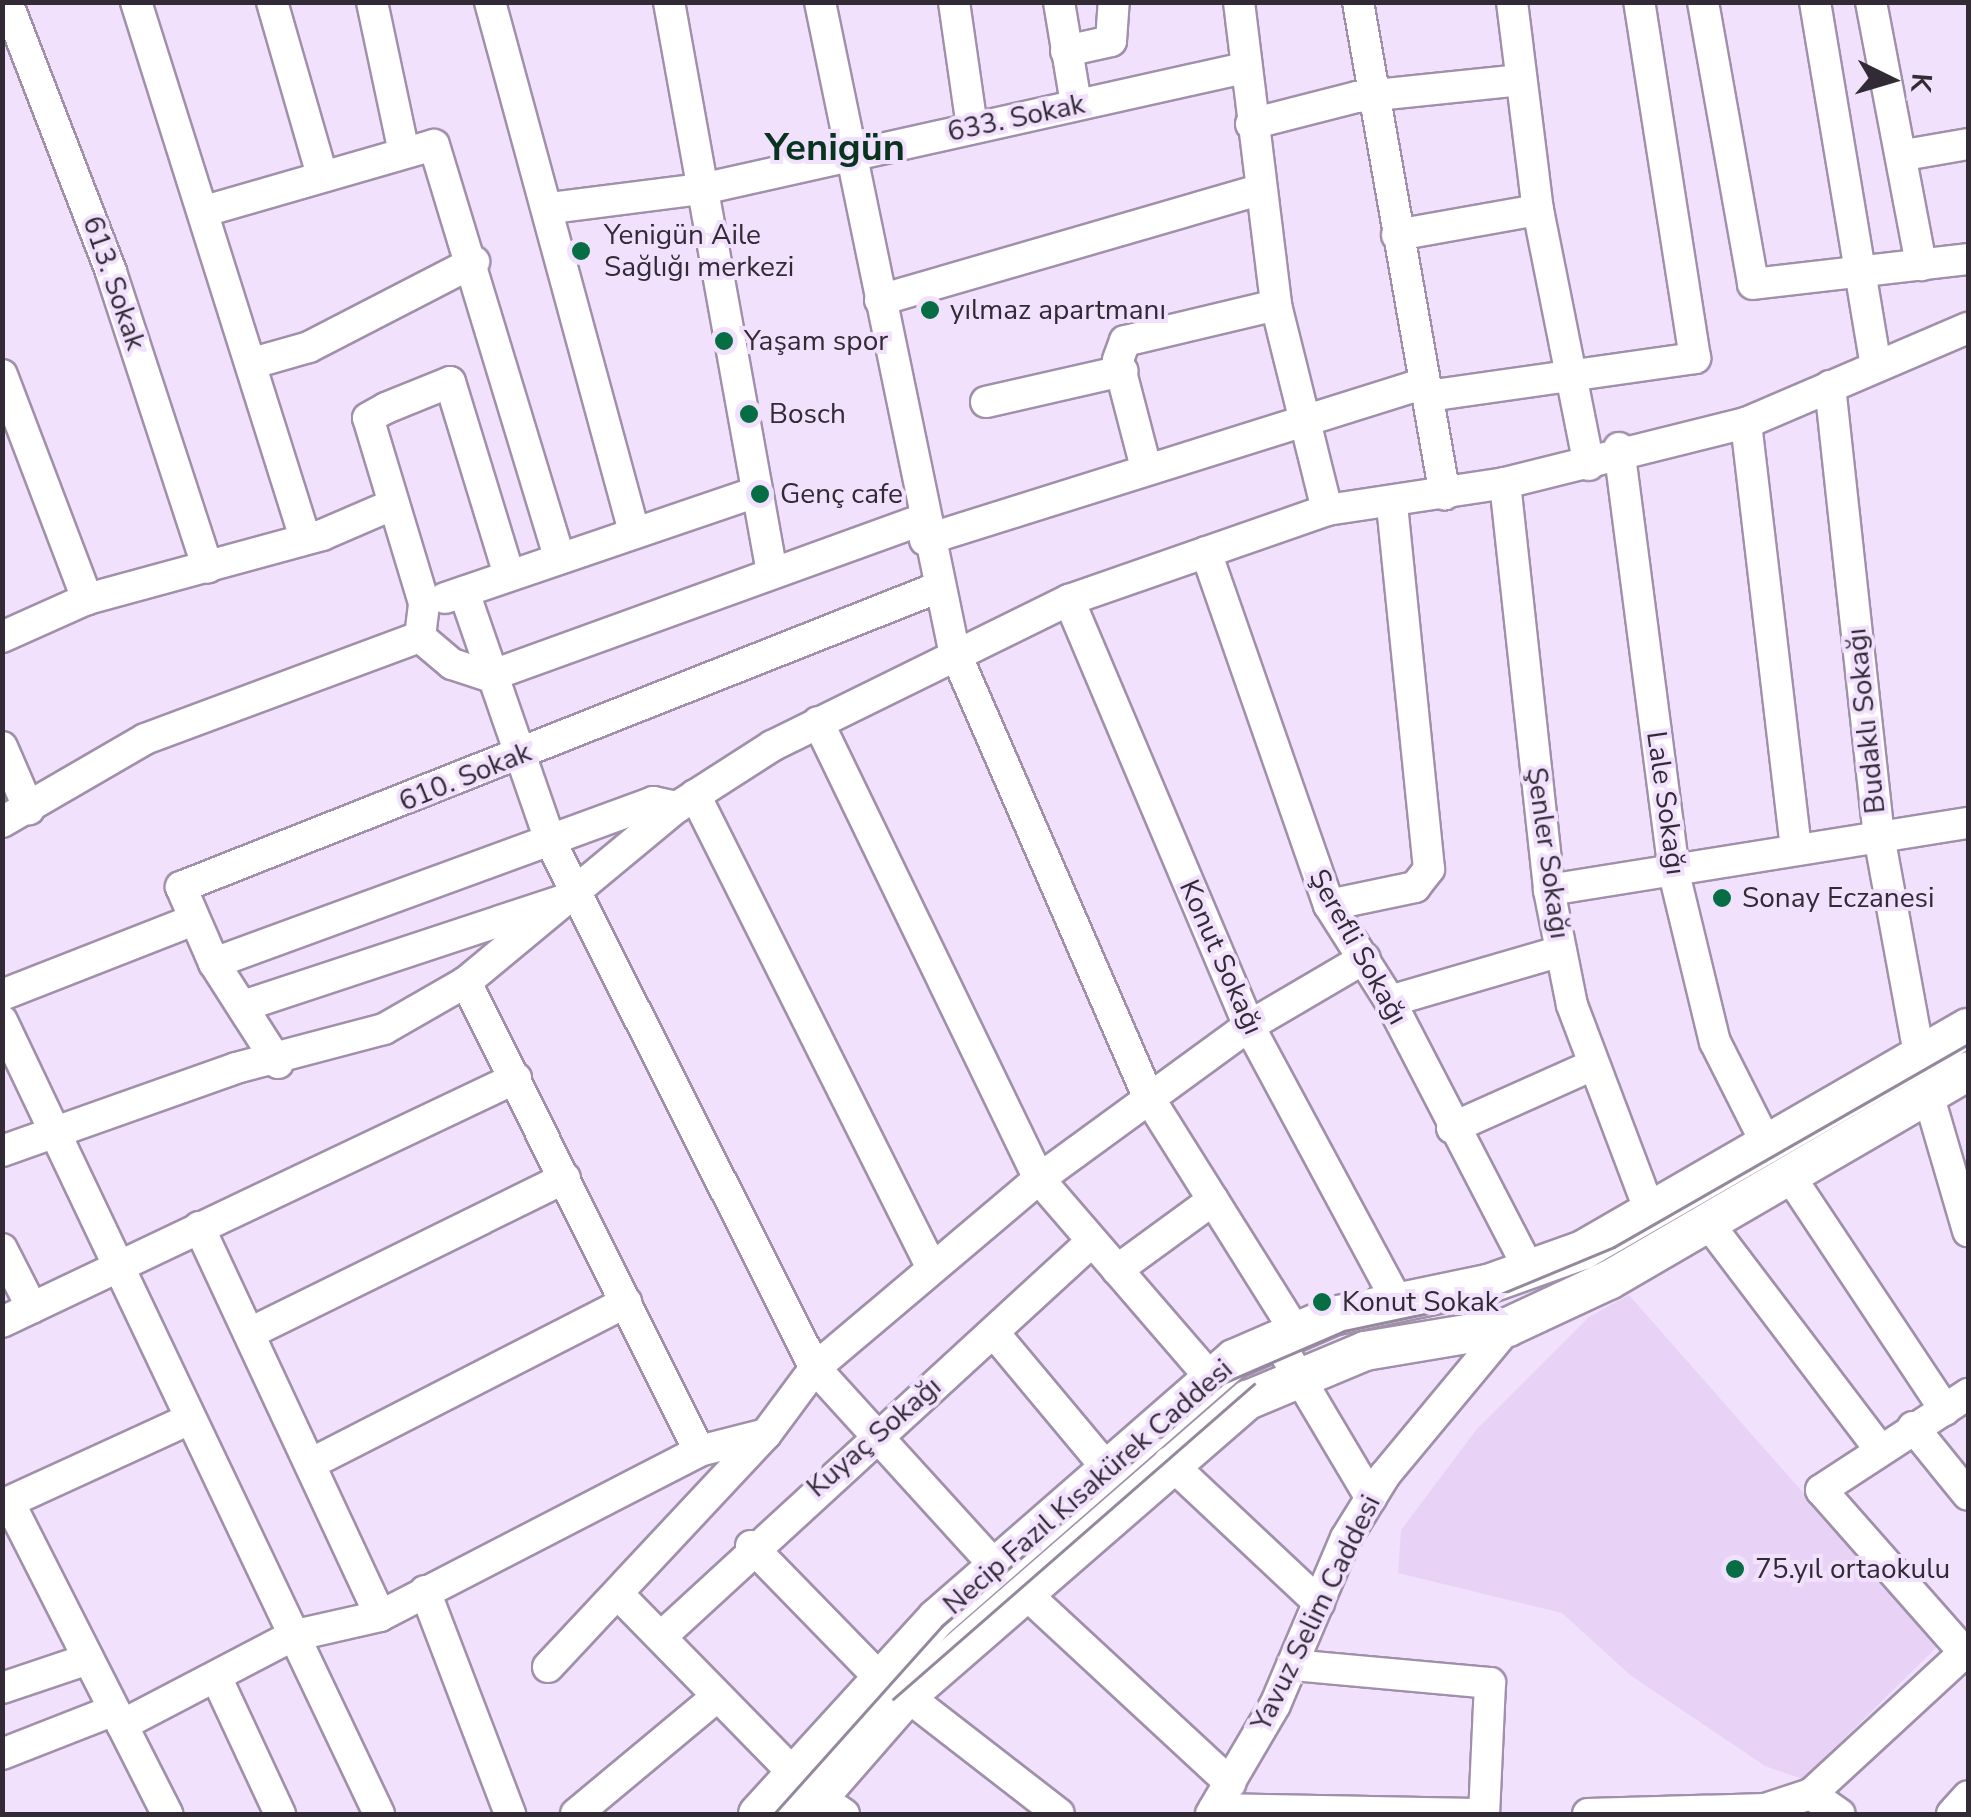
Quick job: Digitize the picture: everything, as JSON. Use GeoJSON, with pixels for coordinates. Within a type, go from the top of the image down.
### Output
{"type":"FeatureCollection","features":[{"type":"Feature","properties":{"kind":"main road","name":"Necip Fazıl Kısakürek Caddesi"},"geometry":{"type":"LineString","coordinates":[[758,1814],[816,1800],[894,1687],[994,1565],[1210,1378],[1287,1336],[1398,1302],[1529,1269],[1583,1250],[1968,1028]]}},
{"type":"Feature","properties":{"kind":"main road","name":"Necip Fazıl Kısakürek Caddesi"},"geometry":{"type":"LineString","coordinates":[[894,1687],[1025,1593],[1168,1462],[1297,1372],[1508,1327],[1708,1223],[1968,1072]]}},
{"type":"Feature","properties":{"kind":"street","name":"613. Sokak"},"geometry":{"type":"LineString","coordinates":[[7,2],[112,272],[208,568]]}},
{"type":"Feature","properties":{"kind":"street"},"geometry":{"type":"LineString","coordinates":[[136,2],[253,363],[305,538]]}},
{"type":"Feature","properties":{"kind":"street"},"geometry":{"type":"LineString","coordinates":[[272,2],[321,172]]}},
{"type":"Feature","properties":{"kind":"street"},"geometry":{"type":"LineString","coordinates":[[372,2],[403,148]]}},
{"type":"Feature","properties":{"kind":"street"},"geometry":{"type":"LineString","coordinates":[[490,2],[552,208],[634,528]]}},
{"type":"Feature","properties":{"kind":"street"},"geometry":{"type":"LineString","coordinates":[[670,2],[754,493],[771,567]]}},
{"type":"Feature","properties":{"kind":"street"},"geometry":{"type":"LineString","coordinates":[[820,2],[934,589],[954,650],[1149,1098],[1213,1200],[1287,1336],[1297,1372],[1371,1498]]}},
{"type":"Feature","properties":{"kind":"street"},"geometry":{"type":"LineString","coordinates":[[954,2],[972,128]]}},
{"type":"Feature","properties":{"kind":"street"},"geometry":{"type":"LineString","coordinates":[[1059,2],[1076,104]]}},
{"type":"Feature","properties":{"kind":"street"},"geometry":{"type":"LineString","coordinates":[[1066,51],[1111,42],[1114,2]]}},
{"type":"Feature","properties":{"kind":"street"},"geometry":{"type":"LineString","coordinates":[[1239,2],[1244,68],[1276,305],[1328,510]]}},
{"type":"Feature","properties":{"kind":"street"},"geometry":{"type":"LineString","coordinates":[[1358,2],[1371,98],[1445,494]]}},
{"type":"Feature","properties":{"kind":"street"},"geometry":{"type":"LineString","coordinates":[[1512,2],[1538,210],[1589,465]]}},
{"type":"Feature","properties":{"kind":"street"},"geometry":{"type":"LineString","coordinates":[[420,637],[452,664],[490,676],[771,567],[923,530],[1304,416],[1426,390],[1570,378],[1696,358],[1639,2]]}},
{"type":"Feature","properties":{"kind":"street"},"geometry":{"type":"LineString","coordinates":[[1703,2],[1753,284],[1968,259]]}},
{"type":"Feature","properties":{"kind":"street"},"geometry":{"type":"LineString","coordinates":[[1814,2],[1876,365]]}},
{"type":"Feature","properties":{"kind":"street"},"geometry":{"type":"LineString","coordinates":[[1871,2],[1905,155],[1921,265]]}},
{"type":"Feature","properties":{"kind":"street","name":"633. Sokak"},"geometry":{"type":"LineString","coordinates":[[552,208],[702,189],[1244,68]]}},
{"type":"Feature","properties":{"kind":"street"},"geometry":{"type":"LineString","coordinates":[[1251,124],[1371,98],[1521,80]]}},
{"type":"Feature","properties":{"kind":"street"},"geometry":{"type":"LineString","coordinates":[[1905,155],[1968,144]]}},
{"type":"Feature","properties":{"kind":"street"},"geometry":{"type":"LineString","coordinates":[[205,211],[403,148],[434,145],[474,262],[559,556]]}},
{"type":"Feature","properties":{"kind":"street"},"geometry":{"type":"LineString","coordinates":[[880,300],[1259,190]]}},
{"type":"Feature","properties":{"kind":"street"},"geometry":{"type":"LineString","coordinates":[[1397,235],[1538,210]]}},
{"type":"Feature","properties":{"kind":"street"},"geometry":{"type":"LineString","coordinates":[[253,363],[309,347],[474,262]]}},
{"type":"Feature","properties":{"kind":"street"},"geometry":{"type":"LineString","coordinates":[[1145,464],[1120,350],[1134,337],[1276,305]]}},
{"type":"Feature","properties":{"kind":"street"},"geometry":{"type":"LineString","coordinates":[[2,1152],[236,1068],[278,1062],[384,1029],[466,982],[582,894],[686,801],[818,722],[954,650],[1069,600],[1328,510],[1392,507],[1505,484],[1589,465],[1619,448],[1746,422],[1968,328]]}},
{"type":"Feature","properties":{"kind":"street"},"geometry":{"type":"LineString","coordinates":[[986,402],[1122,371]]}},
{"type":"Feature","properties":{"kind":"street"},"geometry":{"type":"LineString","coordinates":[[2,374],[87,599]]}},
{"type":"Feature","properties":{"kind":"street"},"geometry":{"type":"LineString","coordinates":[[420,637],[424,603],[368,418],[450,382],[510,575]]}},
{"type":"Feature","properties":{"kind":"street","name":"Budaklı Sokağı"},"geometry":{"type":"LineString","coordinates":[[1830,386],[1879,836],[1919,1053]]}},
{"type":"Feature","properties":{"kind":"street"},"geometry":{"type":"LineString","coordinates":[[1746,422],[1796,850]]}},
{"type":"Feature","properties":{"kind":"street","name":"Lale Sokağı"},"geometry":{"type":"LineString","coordinates":[[1619,448],[1674,872],[1715,1042],[1766,1142]]}},
{"type":"Feature","properties":{"kind":"street","name":"Şenler Sokağı"},"geometry":{"type":"LineString","coordinates":[[1505,484],[1549,890],[1561,951],[1593,1065],[1649,1209]]}},
{"type":"Feature","properties":{"kind":"street"},"geometry":{"type":"LineString","coordinates":[[424,603],[464,592],[634,528],[754,493]]}},
{"type":"Feature","properties":{"kind":"street"},"geometry":{"type":"LineString","coordinates":[[2,637],[87,599],[305,538],[394,504]]}},
{"type":"Feature","properties":{"kind":"street"},"geometry":{"type":"LineString","coordinates":[[1329,905],[1415,886],[1428,870],[1392,507]]}},
{"type":"Feature","properties":{"kind":"street","name":"Şerefli Sokağı"},"geometry":{"type":"LineString","coordinates":[[1206,552],[1329,905],[1390,1000],[1452,1128],[1529,1269]]}},
{"type":"Feature","properties":{"kind":"street","name":"610. Sokak"},"geometry":{"type":"LineString","coordinates":[[278,1062],[214,962],[180,888],[934,589]]}},
{"type":"Feature","properties":{"kind":"street"},"geometry":{"type":"LineString","coordinates":[[464,592],[550,841],[582,894],[815,1368],[994,1565]]}},
{"type":"Feature","properties":{"kind":"street","name":"Konut Sokağı"},"geometry":{"type":"LineString","coordinates":[[1069,600],[1250,1026],[1398,1302]]}},
{"type":"Feature","properties":{"kind":"street"},"geometry":{"type":"LineString","coordinates":[[2,747],[16,815],[145,739],[420,637]]}},
{"type":"Feature","properties":{"kind":"street"},"geometry":{"type":"LineString","coordinates":[[818,722],[1039,1179],[1210,1378]]}},
{"type":"Feature","properties":{"kind":"street"},"geometry":{"type":"LineString","coordinates":[[214,962],[654,802],[686,801]]}},
{"type":"Feature","properties":{"kind":"street"},"geometry":{"type":"LineString","coordinates":[[686,801],[932,1268]]}},
{"type":"Feature","properties":{"kind":"street"},"geometry":{"type":"LineString","coordinates":[[1549,890],[1968,823]]}},
{"type":"Feature","properties":{"kind":"street"},"geometry":{"type":"LineString","coordinates":[[243,1006],[582,894]]}},
{"type":"Feature","properties":{"kind":"street"},"geometry":{"type":"LineString","coordinates":[[2,995],[193,920]]}},
{"type":"Feature","properties":{"kind":"street"},"geometry":{"type":"LineString","coordinates":[[1390,1000],[1561,951]]}},
{"type":"Feature","properties":{"kind":"street"},"geometry":{"type":"LineString","coordinates":[[548,1667],[766,1434],[815,1368],[1039,1179],[1250,1026],[1366,958]]}},
{"type":"Feature","properties":{"kind":"street"},"geometry":{"type":"LineString","coordinates":[[466,982],[699,1451]]}},
{"type":"Feature","properties":{"kind":"street"},"geometry":{"type":"LineString","coordinates":[[2,1022],[188,1420],[379,1814]]}},
{"type":"Feature","properties":{"kind":"street"},"geometry":{"type":"LineString","coordinates":[[1452,1128],[1593,1065]]}},
{"type":"Feature","properties":{"kind":"street"},"geometry":{"type":"LineString","coordinates":[[2,1322],[516,1078]]}},
{"type":"Feature","properties":{"kind":"street"},"geometry":{"type":"LineString","coordinates":[[1928,1094],[1968,1231]]}},
{"type":"Feature","properties":{"kind":"street"},"geometry":{"type":"LineString","coordinates":[[1588,1814],[1765,1812],[1811,1794],[1966,1650],[1821,1490],[1957,1402],[1789,1175]]}},
{"type":"Feature","properties":{"kind":"street"},"geometry":{"type":"LineString","coordinates":[[250,1333],[565,1178]]}},
{"type":"Feature","properties":{"kind":"street"},"geometry":{"type":"LineString","coordinates":[[1117,1270],[1213,1200]]}},
{"type":"Feature","properties":{"kind":"street"},"geometry":{"type":"LineString","coordinates":[[1708,1223],[1880,1450]]}},
{"type":"Feature","properties":{"kind":"street"},"geometry":{"type":"LineString","coordinates":[[199,1227],[380,1616]]}},
{"type":"Feature","properties":{"kind":"street","name":"Kuyaç Sokağı"},"geometry":{"type":"LineString","coordinates":[[662,1636],[752,1546],[1091,1242]]}},
{"type":"Feature","properties":{"kind":"street"},"geometry":{"type":"LineString","coordinates":[[2,1248],[32,1308]]}},
{"type":"Feature","properties":{"kind":"street"},"geometry":{"type":"LineString","coordinates":[[312,1464],[626,1302]]}},
{"type":"Feature","properties":{"kind":"street","name":"Yavuz Selim Caddesi"},"geometry":{"type":"LineString","coordinates":[[1218,1802],[1292,1666],[1318,1603],[1371,1498],[1508,1327]]}},
{"type":"Feature","properties":{"kind":"street"},"geometry":{"type":"LineString","coordinates":[[994,1333],[1106,1466]]}},
{"type":"Feature","properties":{"kind":"street"},"geometry":{"type":"LineString","coordinates":[[167,1814],[6,1504],[188,1420]]}},
{"type":"Feature","properties":{"kind":"street"},"geometry":{"type":"LineString","coordinates":[[1913,1427],[1968,1495]]}},
{"type":"Feature","properties":{"kind":"street"},"geometry":{"type":"LineString","coordinates":[[2,1754],[218,1681],[292,1636],[380,1616],[699,1451],[766,1434]]}},
{"type":"Feature","properties":{"kind":"street"},"geometry":{"type":"LineString","coordinates":[[1168,1462],[1318,1603]]}},
{"type":"Feature","properties":{"kind":"street"},"geometry":{"type":"LineString","coordinates":[[752,1546],[894,1687],[1059,1814]]}},
{"type":"Feature","properties":{"kind":"street"},"geometry":{"type":"LineString","coordinates":[[425,1591],[510,1814]]}},
{"type":"Feature","properties":{"kind":"street"},"geometry":{"type":"LineString","coordinates":[[1025,1593],[1218,1802],[1476,1814]]}},
{"type":"Feature","properties":{"kind":"street"},"geometry":{"type":"LineString","coordinates":[[618,1594],[662,1636],[714,1699],[816,1800]]}},
{"type":"Feature","properties":{"kind":"street"},"geometry":{"type":"LineString","coordinates":[[2,1688],[88,1659]]}},
{"type":"Feature","properties":{"kind":"street"},"geometry":{"type":"LineString","coordinates":[[1292,1666],[1490,1683],[1484,1814]]}},
{"type":"Feature","properties":{"kind":"street"},"geometry":{"type":"LineString","coordinates":[[218,1681],[280,1814]]}},
{"type":"Feature","properties":{"kind":"street"},"geometry":{"type":"LineString","coordinates":[[576,1814],[714,1699]]}},
{"type":"Feature","properties":{"kind":"street"},"geometry":{"type":"LineString","coordinates":[[1811,1794],[1840,1814]]}},
{"type":"Feature","properties":{"kind":"street"},"geometry":{"type":"LineString","coordinates":[[1952,1814],[1968,1796]]}},
{"type":"Feature","properties":{"kind":"shaded area"},"geometry":{"type":"Polygon","coordinates":[[[1629,1295],[1938,1646],[1803,1779],[1765,1766],[1630,1675],[1562,1613],[1398,1573],[1401,1530],[1476,1430],[1589,1317],[1629,1295]]]}},
{"type":"Feature","properties":{"kind":"tram line"},"geometry":{"type":"LineString","coordinates":[[774,1814],[942,1626],[1224,1383],[1344,1331],[1482,1302],[1614,1247],[1968,1044]]}},
{"type":"Feature","properties":{"kind":"tram line"},"geometry":{"type":"LineString","coordinates":[[893,1699],[1254,1384]]}},
{"type":"Feature","properties":{"kind":"place","name":"Yenigün Aile Sağlığı merkezi"},"geometry":{"type":"Point","coordinates":[581,251]}},
{"type":"Feature","properties":{"kind":"place","name":"yılmaz apartmanı"},"geometry":{"type":"Point","coordinates":[930,310]}},
{"type":"Feature","properties":{"kind":"place","name":"Yaşam spor"},"geometry":{"type":"Point","coordinates":[724,341]}},
{"type":"Feature","properties":{"kind":"place","name":"Bosch"},"geometry":{"type":"Point","coordinates":[749,414]}},
{"type":"Feature","properties":{"kind":"place","name":"Genç cafe"},"geometry":{"type":"Point","coordinates":[760,494]}},
{"type":"Feature","properties":{"kind":"place","name":"Sonay Eczanesi"},"geometry":{"type":"Point","coordinates":[1722,898]}},
{"type":"Feature","properties":{"kind":"place","name":"Konut Sokak"},"geometry":{"type":"Point","coordinates":[1322,1302]}},
{"type":"Feature","properties":{"kind":"place","name":"75.yıl ortaokulu"},"geometry":{"type":"Point","coordinates":[1735,1569]}},
{"type":"Feature","properties":{"kind":"district","name":"Yenigün"},"geometry":{"type":"Point","coordinates":[835,148]}}]}
